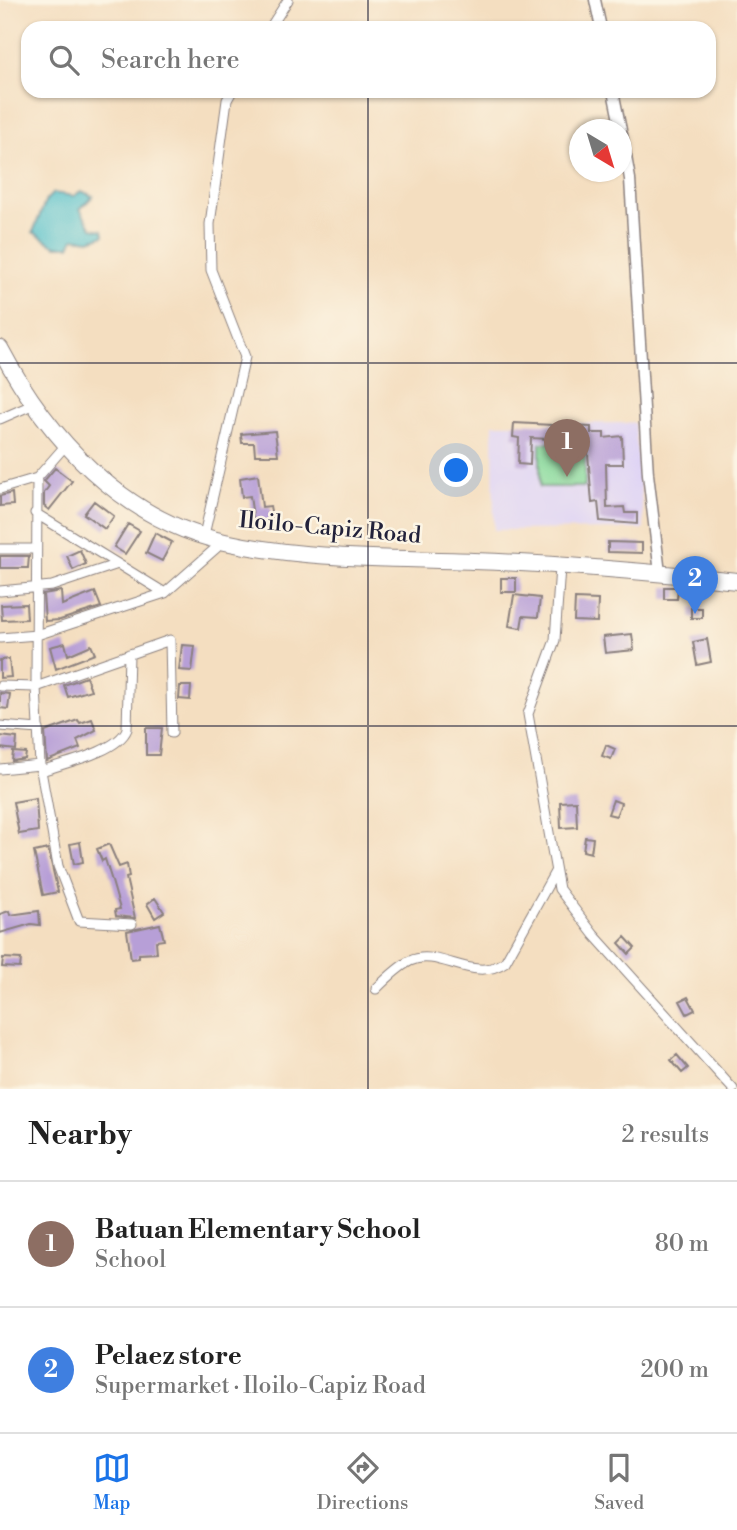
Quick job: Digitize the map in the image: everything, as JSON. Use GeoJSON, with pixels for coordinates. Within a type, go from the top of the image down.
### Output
{"type":"FeatureCollection","features":[{"type":"Feature","properties":{"kind":"highway","name":"Iloilo-Capiz Road"},"geometry":{"type":"LineString","coordinates":[[0,348],[32,405],[65,446],[107,483],[147,512],[223,542],[331,556],[660,573],[737,581]]}},
{"type":"Feature","properties":{"kind":"street"},"geometry":{"type":"LineString","coordinates":[[274,21],[288,0]]}},
{"type":"Feature","properties":{"kind":"street"},"geometry":{"type":"LineString","coordinates":[[595,0],[600,21]]}},
{"type":"Feature","properties":{"kind":"street"},"geometry":{"type":"LineString","coordinates":[[204,535],[245,357],[211,270],[210,224],[227,98]]}},
{"type":"Feature","properties":{"kind":"street"},"geometry":{"type":"LineString","coordinates":[[614,98],[618,119]]}},
{"type":"Feature","properties":{"kind":"street"},"geometry":{"type":"LineString","coordinates":[[630,182],[648,474],[660,573]]}},
{"type":"Feature","properties":{"kind":"street"},"geometry":{"type":"LineString","coordinates":[[0,419],[32,405]]}},
{"type":"Feature","properties":{"kind":"street"},"geometry":{"type":"LineString","coordinates":[[0,489],[37,478],[65,446]]}},
{"type":"Feature","properties":{"kind":"street"},"geometry":{"type":"LineString","coordinates":[[37,478],[36,687],[41,768],[58,866],[79,921],[132,924]]}},
{"type":"Feature","properties":{"kind":"street"},"geometry":{"type":"LineString","coordinates":[[35,513],[115,565],[165,593]]}},
{"type":"Feature","properties":{"kind":"street"},"geometry":{"type":"LineString","coordinates":[[0,638],[37,635],[165,593],[223,542]]}},
{"type":"Feature","properties":{"kind":"street"},"geometry":{"type":"LineString","coordinates":[[0,549],[36,549]]}},
{"type":"Feature","properties":{"kind":"street"},"geometry":{"type":"LineString","coordinates":[[0,591],[36,590],[75,580],[115,565]]}},
{"type":"Feature","properties":{"kind":"street"},"geometry":{"type":"LineString","coordinates":[[560,567],[555,640],[528,714],[559,889],[573,910],[733,1089]]}},
{"type":"Feature","properties":{"kind":"street"},"geometry":{"type":"LineString","coordinates":[[0,685],[36,687],[170,640],[172,733]]}},
{"type":"Feature","properties":{"kind":"street"},"geometry":{"type":"LineString","coordinates":[[0,769],[41,768],[97,752],[124,737],[127,729],[129,654]]}},
{"type":"Feature","properties":{"kind":"street"},"geometry":{"type":"LineString","coordinates":[[0,726],[39,729]]}},
{"type":"Feature","properties":{"kind":"street"},"geometry":{"type":"LineString","coordinates":[[376,989],[410,961],[422,958],[481,970],[494,969],[505,962],[555,872]]}},
{"type":"Feature","properties":{"kind":"shaded area"},"geometry":{"type":"Polygon","coordinates":[[[635,423],[644,529],[494,530],[493,424],[635,423]]]}},
{"type":"Feature","properties":{"kind":"green space"},"geometry":{"type":"Polygon","coordinates":[[[585,442],[585,487],[540,487],[540,443],[585,442]]]}},
{"type":"Feature","properties":{"kind":"water"},"geometry":{"type":"Polygon","coordinates":[[[81,191],[93,196],[80,209],[92,228],[103,230],[104,235],[90,240],[74,238],[70,246],[56,246],[33,232],[46,200],[53,193],[74,196],[81,191]]]}},
{"type":"Feature","properties":{"kind":"building"},"geometry":{"type":"Polygon","coordinates":[[[514,423],[591,427],[591,433],[604,433],[604,438],[622,436],[623,464],[606,464],[607,508],[624,507],[625,513],[637,513],[637,524],[600,521],[598,502],[592,503],[587,441],[531,438],[530,465],[518,464],[519,438],[513,437],[514,423]]]}},
{"type":"Feature","properties":{"kind":"building"},"geometry":{"type":"Polygon","coordinates":[[[275,431],[278,455],[255,455],[254,443],[242,443],[241,434],[275,431]]]}},
{"type":"Feature","properties":{"kind":"building"},"geometry":{"type":"Polygon","coordinates":[[[55,468],[72,481],[49,510],[44,506],[44,493],[49,486],[44,481],[55,468]]]}},
{"type":"Feature","properties":{"kind":"building"},"geometry":{"type":"Polygon","coordinates":[[[258,475],[262,507],[270,506],[273,522],[254,524],[250,496],[242,497],[240,478],[258,475]]]}},
{"type":"Feature","properties":{"kind":"building"},"geometry":{"type":"Polygon","coordinates":[[[12,493],[13,505],[0,506],[0,496],[12,493]]]}},
{"type":"Feature","properties":{"kind":"building"},"geometry":{"type":"Polygon","coordinates":[[[94,501],[114,516],[105,529],[84,514],[94,501]]]}},
{"type":"Feature","properties":{"kind":"building"},"geometry":{"type":"Polygon","coordinates":[[[128,524],[140,531],[125,554],[114,547],[128,524]]]}},
{"type":"Feature","properties":{"kind":"building"},"geometry":{"type":"Polygon","coordinates":[[[155,533],[172,542],[162,561],[146,553],[155,533]]]}},
{"type":"Feature","properties":{"kind":"building"},"geometry":{"type":"Polygon","coordinates":[[[608,542],[642,543],[642,553],[608,552],[608,542]]]}},
{"type":"Feature","properties":{"kind":"building"},"geometry":{"type":"Polygon","coordinates":[[[80,550],[86,564],[73,570],[67,556],[80,550]]]}},
{"type":"Feature","properties":{"kind":"building"},"geometry":{"type":"Polygon","coordinates":[[[0,556],[29,556],[28,568],[0,568],[0,556]]]}},
{"type":"Feature","properties":{"kind":"building"},"geometry":{"type":"Polygon","coordinates":[[[501,578],[516,578],[516,592],[501,592],[501,578]]]}},
{"type":"Feature","properties":{"kind":"building"},"geometry":{"type":"Polygon","coordinates":[[[664,587],[678,587],[677,599],[664,599],[664,587]]]}},
{"type":"Feature","properties":{"kind":"building"},"geometry":{"type":"Polygon","coordinates":[[[61,591],[62,605],[95,592],[101,607],[60,620],[45,621],[43,594],[61,591]]]}},
{"type":"Feature","properties":{"kind":"building"},"geometry":{"type":"Polygon","coordinates":[[[514,595],[540,598],[538,617],[523,616],[521,628],[509,626],[514,595]]]}},
{"type":"Feature","properties":{"kind":"building"},"geometry":{"type":"Polygon","coordinates":[[[575,599],[598,600],[597,622],[574,621],[575,599]]]}},
{"type":"Feature","properties":{"kind":"building"},"geometry":{"type":"Polygon","coordinates":[[[26,604],[27,619],[2,620],[1,605],[26,604]]]}},
{"type":"Feature","properties":{"kind":"building"},"geometry":{"type":"Polygon","coordinates":[[[691,608],[702,608],[702,618],[691,618],[691,608]]]}},
{"type":"Feature","properties":{"kind":"building"},"geometry":{"type":"Polygon","coordinates":[[[632,634],[634,650],[605,653],[603,637],[632,634]]]}},
{"type":"Feature","properties":{"kind":"building"},"geometry":{"type":"Polygon","coordinates":[[[707,639],[711,662],[697,665],[693,642],[707,639]]]}},
{"type":"Feature","properties":{"kind":"building"},"geometry":{"type":"Polygon","coordinates":[[[65,643],[68,655],[91,645],[95,654],[56,669],[50,647],[65,643]]]}},
{"type":"Feature","properties":{"kind":"building"},"geometry":{"type":"Polygon","coordinates":[[[182,645],[195,646],[192,671],[179,670],[182,645]]]}},
{"type":"Feature","properties":{"kind":"building"},"geometry":{"type":"Polygon","coordinates":[[[9,659],[11,677],[0,678],[0,660],[9,659]]]}},
{"type":"Feature","properties":{"kind":"building"},"geometry":{"type":"Polygon","coordinates":[[[86,677],[91,690],[68,697],[64,685],[86,677]]]}},
{"type":"Feature","properties":{"kind":"building"},"geometry":{"type":"Polygon","coordinates":[[[180,686],[191,686],[190,700],[179,699],[180,686]]]}},
{"type":"Feature","properties":{"kind":"building"},"geometry":{"type":"Polygon","coordinates":[[[0,693],[10,694],[8,709],[0,708],[0,693]]]}},
{"type":"Feature","properties":{"kind":"building"},"geometry":{"type":"Polygon","coordinates":[[[92,719],[96,730],[77,740],[80,748],[47,761],[45,732],[78,720],[80,723],[92,719]]]}},
{"type":"Feature","properties":{"kind":"building"},"geometry":{"type":"Polygon","coordinates":[[[146,728],[162,728],[159,755],[146,755],[146,728]]]}},
{"type":"Feature","properties":{"kind":"building"},"geometry":{"type":"Polygon","coordinates":[[[0,736],[17,738],[16,750],[0,748],[0,736]]]}},
{"type":"Feature","properties":{"kind":"building"},"geometry":{"type":"Polygon","coordinates":[[[606,745],[615,749],[611,759],[602,756],[606,745]]]}},
{"type":"Feature","properties":{"kind":"building"},"geometry":{"type":"Polygon","coordinates":[[[13,752],[26,753],[25,759],[12,761],[13,752]]]}},
{"type":"Feature","properties":{"kind":"building"},"geometry":{"type":"Polygon","coordinates":[[[36,798],[38,831],[19,834],[13,802],[36,798]]]}},
{"type":"Feature","properties":{"kind":"building"},"geometry":{"type":"Polygon","coordinates":[[[613,800],[621,803],[616,816],[608,814],[613,800]]]}},
{"type":"Feature","properties":{"kind":"building"},"geometry":{"type":"Polygon","coordinates":[[[576,801],[577,827],[561,828],[560,802],[576,801]]]}},
{"type":"Feature","properties":{"kind":"building"},"geometry":{"type":"Polygon","coordinates":[[[585,837],[593,838],[591,853],[583,851],[585,837]]]}},
{"type":"Feature","properties":{"kind":"building"},"geometry":{"type":"Polygon","coordinates":[[[80,842],[83,862],[74,864],[70,844],[80,842]]]}},
{"type":"Feature","properties":{"kind":"building"},"geometry":{"type":"Polygon","coordinates":[[[109,844],[119,867],[127,864],[129,877],[126,878],[135,918],[116,916],[115,910],[120,909],[105,859],[102,861],[97,849],[109,844]]]}},
{"type":"Feature","properties":{"kind":"building"},"geometry":{"type":"Polygon","coordinates":[[[48,849],[58,892],[43,895],[34,852],[48,849]]]}},
{"type":"Feature","properties":{"kind":"building"},"geometry":{"type":"Polygon","coordinates":[[[155,898],[164,912],[155,918],[147,904],[155,898]]]}},
{"type":"Feature","properties":{"kind":"building"},"geometry":{"type":"Polygon","coordinates":[[[9,911],[10,915],[39,911],[40,925],[31,924],[0,933],[0,914],[9,911]]]}},
{"type":"Feature","properties":{"kind":"building"},"geometry":{"type":"Polygon","coordinates":[[[160,924],[164,940],[156,941],[157,953],[139,954],[139,958],[131,959],[127,931],[160,924]]]}},
{"type":"Feature","properties":{"kind":"building"},"geometry":{"type":"Polygon","coordinates":[[[625,937],[635,948],[629,954],[619,943],[625,937]]]}},
{"type":"Feature","properties":{"kind":"building"},"geometry":{"type":"Polygon","coordinates":[[[3,958],[21,959],[20,968],[2,967],[3,958]]]}},
{"type":"Feature","properties":{"kind":"building"},"geometry":{"type":"Polygon","coordinates":[[[688,997],[695,1010],[687,1014],[680,1001],[688,997]]]}},
{"type":"Feature","properties":{"kind":"building"},"geometry":{"type":"Polygon","coordinates":[[[677,1055],[688,1068],[682,1073],[671,1060],[677,1055]]]}},
{"type":"Feature","properties":{"kind":"place","name":"Batuan Elementary School"},"geometry":{"type":"Point","coordinates":[567,477]}},
{"type":"Feature","properties":{"kind":"place","name":"Pelaez store"},"geometry":{"type":"Point","coordinates":[695,614]}}]}
